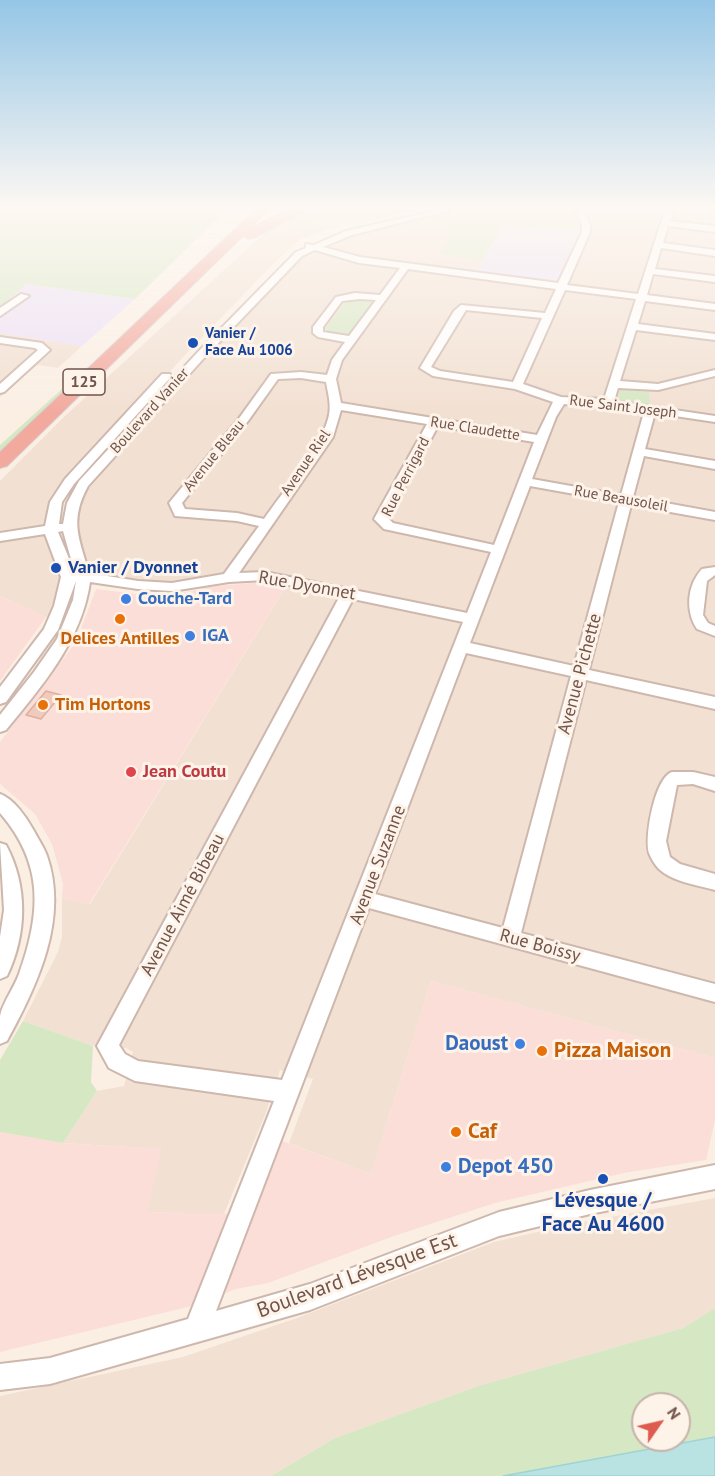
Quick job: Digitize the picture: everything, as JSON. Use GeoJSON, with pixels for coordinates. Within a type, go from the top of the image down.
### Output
{"type":"FeatureCollection","features":[{"type":"Feature","properties":{"kind":"highway","name":"125"},"geometry":{"type":"LineString","coordinates":[[0,439],[173,279]]}},
{"type":"Feature","properties":{"kind":"highway","name":"125"},"geometry":{"type":"LineString","coordinates":[[0,462],[191,279]]}},
{"type":"Feature","properties":{"kind":"street","name":"Boulevard Vanier"},"geometry":{"type":"LineString","coordinates":[[51,529],[56,502],[69,482],[186,354],[259,279]]}},
{"type":"Feature","properties":{"kind":"street","name":"Boulevard Vanier"},"geometry":{"type":"LineString","coordinates":[[68,527],[75,497],[83,483],[273,279]]}},
{"type":"Feature","properties":{"kind":"street"},"geometry":{"type":"LineString","coordinates":[[331,379],[337,360],[396,279]]}},
{"type":"Feature","properties":{"kind":"street"},"geometry":{"type":"LineString","coordinates":[[502,279],[715,307]]}},
{"type":"Feature","properties":{"kind":"street"},"geometry":{"type":"LineString","coordinates":[[517,386],[566,279]]}},
{"type":"Feature","properties":{"kind":"street"},"geometry":{"type":"LineString","coordinates":[[608,403],[648,279]]}},
{"type":"Feature","properties":{"kind":"street"},"geometry":{"type":"LineString","coordinates":[[352,340],[322,335],[318,333],[318,327],[339,299],[352,295],[382,298]]}},
{"type":"Feature","properties":{"kind":"street"},"geometry":{"type":"LineString","coordinates":[[0,313],[24,296]]}},
{"type":"Feature","properties":{"kind":"street","name":"Rue Saint Joseph"},"geometry":{"type":"LineString","coordinates":[[548,316],[464,307],[459,311],[425,368],[427,371],[517,386],[560,400],[608,403],[715,419]]}},
{"type":"Feature","properties":{"kind":"street"},"geometry":{"type":"LineString","coordinates":[[633,326],[715,338]]}},
{"type":"Feature","properties":{"kind":"street"},"geometry":{"type":"LineString","coordinates":[[0,340],[45,348],[43,353],[0,390]]}},
{"type":"Feature","properties":{"kind":"street"},"geometry":{"type":"LineString","coordinates":[[614,384],[649,388],[715,373]]}},
{"type":"Feature","properties":{"kind":"street","name":"Avenue Bleau"},"geometry":{"type":"LineString","coordinates":[[265,523],[180,513],[175,504],[244,419],[275,376],[301,375],[331,379]]}},
{"type":"Feature","properties":{"kind":"street","name":"Avenue Riel"},"geometry":{"type":"LineString","coordinates":[[229,578],[265,523],[327,437],[334,420],[336,406],[331,379]]}},
{"type":"Feature","properties":{"kind":"street","name":"Avenue Suzanne"},"geometry":{"type":"LineString","coordinates":[[196,1331],[463,647],[550,417],[560,400]]}},
{"type":"Feature","properties":{"kind":"street","name":"Rue Claudette"},"geometry":{"type":"LineString","coordinates":[[336,406],[543,440]]}},
{"type":"Feature","properties":{"kind":"street","name":"Avenue Pichette"},"geometry":{"type":"LineString","coordinates":[[510,938],[650,409]]}},
{"type":"Feature","properties":{"kind":"street","name":"Rue Perrigard"},"geometry":{"type":"LineString","coordinates":[[434,422],[381,519],[389,526],[500,550]]}},
{"type":"Feature","properties":{"kind":"street"},"geometry":{"type":"LineString","coordinates":[[639,452],[715,465]]}},
{"type":"Feature","properties":{"kind":"street","name":"Rue Beausoleil"},"geometry":{"type":"LineString","coordinates":[[526,482],[715,516]]}},
{"type":"Feature","properties":{"kind":"street"},"geometry":{"type":"LineString","coordinates":[[0,726],[36,680],[67,633],[80,605],[84,577],[68,527],[2,534]]}},
{"type":"Feature","properties":{"kind":"street"},"geometry":{"type":"LineString","coordinates":[[0,698],[51,630],[61,606],[68,577],[51,529]]}},
{"type":"Feature","properties":{"kind":"street"},"geometry":{"type":"LineString","coordinates":[[715,571],[708,572],[700,580],[696,615],[702,626],[715,631]]}},
{"type":"Feature","properties":{"kind":"street","name":"Rue Dyonnet"},"geometry":{"type":"LineString","coordinates":[[68,577],[172,587],[229,578],[265,576],[473,619]]}},
{"type":"Feature","properties":{"kind":"street","name":"Avenue Aimé Bibeau"},"geometry":{"type":"LineString","coordinates":[[289,1092],[135,1071],[117,1061],[108,1046],[349,593]]}},
{"type":"Feature","properties":{"kind":"street"},"geometry":{"type":"LineString","coordinates":[[463,647],[715,703]]}},
{"type":"Feature","properties":{"kind":"street"},"geometry":{"type":"LineString","coordinates":[[715,784],[693,778],[672,779],[666,787],[656,849],[660,861],[668,869],[685,876],[715,882]]}},
{"type":"Feature","properties":{"kind":"street"},"geometry":{"type":"LineString","coordinates":[[0,801],[17,819],[33,846],[42,876],[45,898],[43,928],[33,966],[20,999],[0,1034]]}},
{"type":"Feature","properties":{"kind":"street"},"geometry":{"type":"LineString","coordinates":[[0,849],[10,875],[14,905],[10,937],[0,970]]}},
{"type":"Feature","properties":{"kind":"street","name":"Rue Boissy"},"geometry":{"type":"LineString","coordinates":[[364,899],[715,993]]}},
{"type":"Feature","properties":{"kind":"street","name":"Boulevard Lévesque Est"},"geometry":{"type":"LineString","coordinates":[[0,1377],[50,1371],[310,1298],[499,1224],[580,1204],[715,1177]]}},
{"type":"Feature","properties":{"kind":"shaded area"},"geometry":{"type":"Polygon","coordinates":[[[214,279],[259,279],[186,354],[69,482],[51,529],[68,577],[61,606],[46,617],[0,596],[0,481],[64,417],[214,279]]]}},
{"type":"Feature","properties":{"kind":"shaded area"},"geometry":{"type":"Polygon","coordinates":[[[274,279],[715,279],[715,1058],[431,981],[371,1174],[289,1143],[313,1079],[280,1070],[265,1115],[224,1214],[146,1212],[161,1149],[63,1143],[97,1091],[124,1086],[133,1052],[126,1048],[93,1046],[23,1021],[58,952],[62,937],[62,898],[90,904],[290,580],[251,576],[172,587],[84,577],[70,536],[75,497],[274,279]]]}},
{"type":"Feature","properties":{"kind":"shaded area"},"geometry":{"type":"Polygon","coordinates":[[[507,279],[564,279],[561,287],[507,279]]]}},
{"type":"Feature","properties":{"kind":"shaded area"},"geometry":{"type":"Polygon","coordinates":[[[26,284],[135,299],[82,346],[0,333],[0,308],[12,298],[8,297],[26,284]]]}},
{"type":"Feature","properties":{"kind":"shaded area"},"geometry":{"type":"Polygon","coordinates":[[[0,333],[82,346],[58,368],[37,365],[0,397],[0,333]]]}},
{"type":"Feature","properties":{"kind":"shaded area"},"geometry":{"type":"Polygon","coordinates":[[[288,583],[89,904],[62,898],[63,884],[52,844],[35,814],[0,784],[0,742],[76,642],[96,589],[151,596],[172,595],[215,586],[288,583]]]}},
{"type":"Feature","properties":{"kind":"shaded area"},"geometry":{"type":"Polygon","coordinates":[[[0,596],[46,617],[0,681],[0,596]]]}},
{"type":"Feature","properties":{"kind":"shaded area"},"geometry":{"type":"Polygon","coordinates":[[[431,981],[715,1058],[715,1120],[706,1160],[624,1173],[495,1203],[394,1236],[268,1283],[236,1289],[188,1307],[0,1352],[0,1132],[63,1143],[162,1149],[147,1212],[251,1214],[272,1137],[371,1174],[431,981]]]}},
{"type":"Feature","properties":{"kind":"shaded area"},"geometry":{"type":"Polygon","coordinates":[[[715,1198],[715,1308],[683,1328],[478,1386],[335,1438],[271,1476],[0,1476],[0,1396],[183,1357],[297,1318],[494,1242],[572,1224],[715,1198]]]}},
{"type":"Feature","properties":{"kind":"green space"},"geometry":{"type":"Polygon","coordinates":[[[0,279],[156,279],[135,299],[26,284],[0,308],[0,279]]]}},
{"type":"Feature","properties":{"kind":"green space"},"geometry":{"type":"Polygon","coordinates":[[[348,299],[376,301],[352,337],[323,332],[348,299]]]}},
{"type":"Feature","properties":{"kind":"green space"},"geometry":{"type":"Polygon","coordinates":[[[63,388],[70,388],[0,456],[0,445],[63,388]]]}},
{"type":"Feature","properties":{"kind":"green space"},"geometry":{"type":"Polygon","coordinates":[[[621,389],[649,392],[650,406],[617,400],[621,389]]]}},
{"type":"Feature","properties":{"kind":"green space"},"geometry":{"type":"Polygon","coordinates":[[[23,1021],[93,1046],[91,1082],[97,1091],[63,1143],[0,1132],[0,1060],[23,1021]]]}},
{"type":"Feature","properties":{"kind":"green space"},"geometry":{"type":"Polygon","coordinates":[[[715,1308],[715,1437],[691,1441],[691,1392],[631,1392],[631,1452],[633,1452],[503,1476],[271,1476],[335,1438],[478,1386],[683,1328],[715,1308]]]}},
{"type":"Feature","properties":{"kind":"water"},"geometry":{"type":"Polygon","coordinates":[[[715,1437],[715,1476],[503,1476],[633,1452],[691,1452],[691,1441],[715,1437]]]}},
{"type":"Feature","properties":{"kind":"building","name":"Tim Hortons"},"geometry":{"type":"Polygon","coordinates":[[[46,691],[61,695],[41,719],[26,715],[46,691]]]}},
{"type":"Feature","properties":{"kind":"place","name":"Vanier / Face Au 1006"},"geometry":{"type":"Point","coordinates":[193,343]}},
{"type":"Feature","properties":{"kind":"place","name":"Vanier / Dyonnet"},"geometry":{"type":"Point","coordinates":[56,568]}},
{"type":"Feature","properties":{"kind":"place","name":"Couche-Tard"},"geometry":{"type":"Point","coordinates":[126,599]}},
{"type":"Feature","properties":{"kind":"place","name":"Delices Antilles"},"geometry":{"type":"Point","coordinates":[120,619]}},
{"type":"Feature","properties":{"kind":"place","name":"IGA"},"geometry":{"type":"Point","coordinates":[190,636]}},
{"type":"Feature","properties":{"kind":"place","name":"Tim Hortons"},"geometry":{"type":"Point","coordinates":[43,705]}},
{"type":"Feature","properties":{"kind":"place","name":"Jean Coutu"},"geometry":{"type":"Point","coordinates":[131,772]}},
{"type":"Feature","properties":{"kind":"place","name":"Daoust"},"geometry":{"type":"Point","coordinates":[520,1044]}},
{"type":"Feature","properties":{"kind":"place","name":"Pizza Maison"},"geometry":{"type":"Point","coordinates":[542,1051]}},
{"type":"Feature","properties":{"kind":"place","name":"Caf"},"geometry":{"type":"Point","coordinates":[456,1132]}},
{"type":"Feature","properties":{"kind":"place","name":"Depot 450"},"geometry":{"type":"Point","coordinates":[446,1167]}},
{"type":"Feature","properties":{"kind":"place","name":"Lévesque / Face Au 4600"},"geometry":{"type":"Point","coordinates":[603,1179]}}]}
